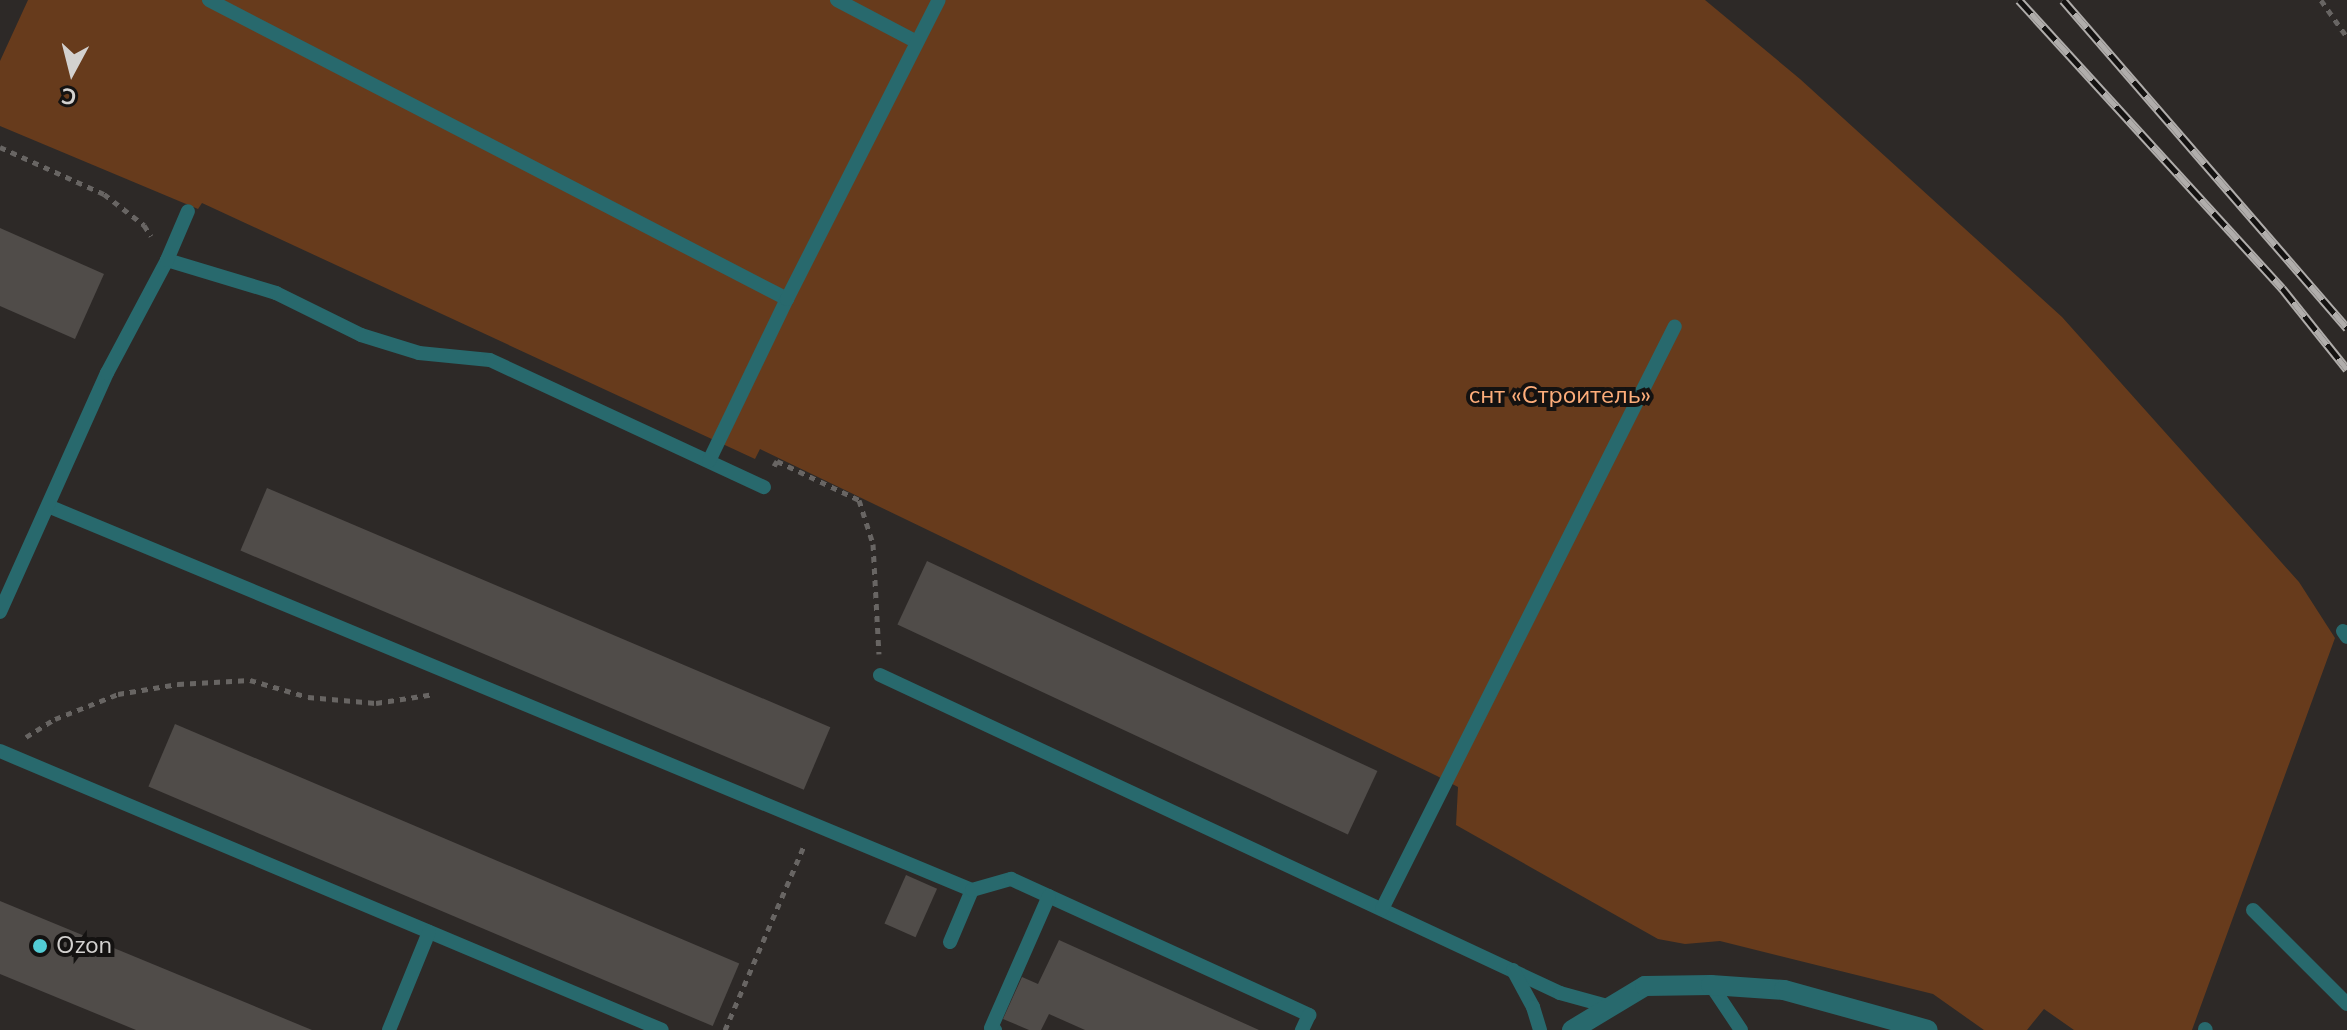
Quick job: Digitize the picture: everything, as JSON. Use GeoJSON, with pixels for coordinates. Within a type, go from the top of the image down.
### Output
{"type":"FeatureCollection","features":[{"type":"Feature","properties":{"kind":"street"},"geometry":{"type":"LineString","coordinates":[[1572,1030],[1607,1006],[1645,986],[1711,985],[1784,990],[1928,1030]]}},
{"type":"Feature","properties":{"kind":"lane"},"geometry":{"type":"LineString","coordinates":[[209,0],[787,299]]}},
{"type":"Feature","properties":{"kind":"lane"},"geometry":{"type":"LineString","coordinates":[[837,0],[917,42]]}},
{"type":"Feature","properties":{"kind":"lane"},"geometry":{"type":"LineString","coordinates":[[709,461],[787,299],[939,0]]}},
{"type":"Feature","properties":{"kind":"lane"},"geometry":{"type":"LineString","coordinates":[[0,612],[107,373],[167,260],[188,211]]}},
{"type":"Feature","properties":{"kind":"lane"},"geometry":{"type":"LineString","coordinates":[[167,260],[276,293],[361,335],[419,353],[490,360],[764,487]]}},
{"type":"Feature","properties":{"kind":"lane"},"geometry":{"type":"LineString","coordinates":[[1382,909],[1675,326]]}},
{"type":"Feature","properties":{"kind":"lane"},"geometry":{"type":"LineString","coordinates":[[48,506],[972,890],[1011,879],[1309,1015],[1302,1030]]}},
{"type":"Feature","properties":{"kind":"lane"},"geometry":{"type":"LineString","coordinates":[[880,675],[1560,993],[1607,1006]]}},
{"type":"Feature","properties":{"kind":"lane"},"geometry":{"type":"LineString","coordinates":[[1,752],[662,1030]]}},
{"type":"Feature","properties":{"kind":"lane"},"geometry":{"type":"LineString","coordinates":[[950,942],[972,890]]}},
{"type":"Feature","properties":{"kind":"lane"},"geometry":{"type":"LineString","coordinates":[[995,1030],[991,1028],[1049,896]]}},
{"type":"Feature","properties":{"kind":"lane"},"geometry":{"type":"LineString","coordinates":[[2253,910],[2347,1004]]}},
{"type":"Feature","properties":{"kind":"lane"},"geometry":{"type":"LineString","coordinates":[[389,1030],[429,932]]}},
{"type":"Feature","properties":{"kind":"lane"},"geometry":{"type":"LineString","coordinates":[[1513,970],[1533,1007],[1540,1030]]}},
{"type":"Feature","properties":{"kind":"lane"},"geometry":{"type":"LineString","coordinates":[[1711,985],[1741,1030]]}},
{"type":"Feature","properties":{"kind":"path"},"geometry":{"type":"LineString","coordinates":[[2321,0],[2347,37]]}},
{"type":"Feature","properties":{"kind":"path"},"geometry":{"type":"LineString","coordinates":[[0,147],[104,194],[144,225],[167,260]]}},
{"type":"Feature","properties":{"kind":"path"},"geometry":{"type":"LineString","coordinates":[[764,487],[777,461],[859,500],[873,544],[880,675]]}},
{"type":"Feature","properties":{"kind":"path"},"geometry":{"type":"LineString","coordinates":[[1,752],[55,719],[106,699],[178,684],[250,680],[308,697],[376,703],[437,693]]}},
{"type":"Feature","properties":{"kind":"path"},"geometry":{"type":"LineString","coordinates":[[725,1030],[814,823]]}},
{"type":"Feature","properties":{"kind":"green space","name":"снт «Строитель»"},"geometry":{"type":"Polygon","coordinates":[[[28,0],[1705,0],[1800,79],[2062,317],[2299,582],[2335,638],[2192,1030],[2074,1030],[2044,1009],[2027,1030],[1984,1030],[1933,994],[1720,941],[1685,944],[1658,939],[1456,825],[1458,787],[1437,776],[760,449],[755,459],[202,203],[198,209],[0,126],[0,61],[28,0]]]}},
{"type":"Feature","properties":{"kind":"building"},"geometry":{"type":"Polygon","coordinates":[[[0,228],[104,274],[75,339],[0,306],[0,228]]]}},
{"type":"Feature","properties":{"kind":"building"},"geometry":{"type":"Polygon","coordinates":[[[267,488],[830,727],[804,790],[240,551],[267,488]]]}},
{"type":"Feature","properties":{"kind":"building"},"geometry":{"type":"Polygon","coordinates":[[[927,561],[1377,771],[1348,834],[897,624],[927,561]]]}},
{"type":"Feature","properties":{"kind":"building"},"geometry":{"type":"Polygon","coordinates":[[[175,724],[739,964],[713,1026],[148,787],[175,724]]]}},
{"type":"Feature","properties":{"kind":"building"},"geometry":{"type":"Polygon","coordinates":[[[906,875],[937,889],[916,937],[884,923],[906,875]]]}},
{"type":"Feature","properties":{"kind":"building"},"geometry":{"type":"Polygon","coordinates":[[[0,901],[312,1030],[136,1030],[0,974],[0,901]]]}},
{"type":"Feature","properties":{"kind":"building"},"geometry":{"type":"Polygon","coordinates":[[[1059,940],[1259,1030],[1085,1030],[1049,1014],[1041,1030],[1029,1030],[1003,1019],[1022,977],[1038,984],[1059,940]]]}},
{"type":"Feature","properties":{"kind":"railway"},"geometry":{"type":"LineString","coordinates":[[2019,0],[2282,288],[2347,369]]}},
{"type":"Feature","properties":{"kind":"railway"},"geometry":{"type":"LineString","coordinates":[[2063,0],[2347,328]]}},
{"type":"Feature","properties":{"kind":"place","name":"Ozon"},"geometry":{"type":"Point","coordinates":[40,946]}}]}
